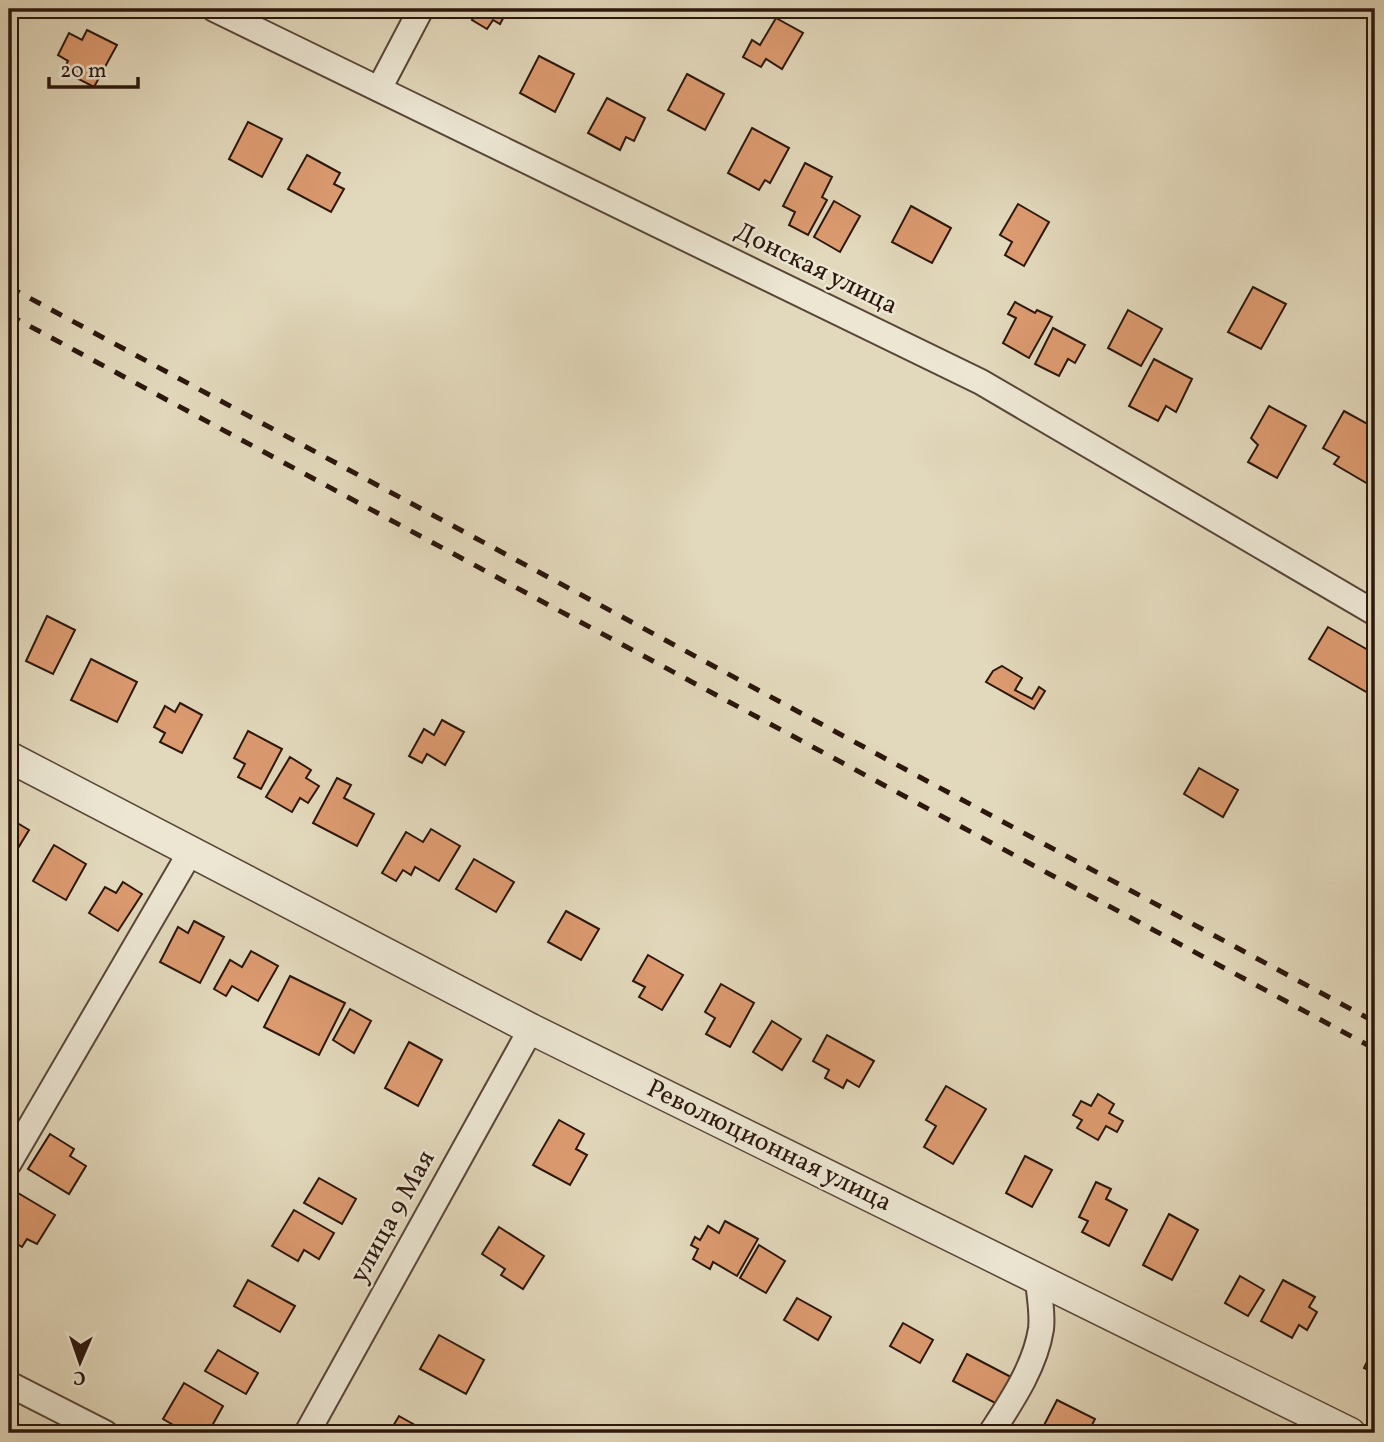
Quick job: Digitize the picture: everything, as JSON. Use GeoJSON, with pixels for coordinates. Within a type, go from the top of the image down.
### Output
{"type":"FeatureCollection","features":[{"type":"Feature","properties":{"kind":"street","name":"Донская улица"},"geometry":{"type":"LineString","coordinates":[[214,9],[981,382],[1375,613]]}},
{"type":"Feature","properties":{"kind":"street"},"geometry":{"type":"LineString","coordinates":[[379,89],[421,9]]}},
{"type":"Feature","properties":{"kind":"street","name":"Революционная улица"},"geometry":{"type":"LineString","coordinates":[[9,757],[531,1029],[1350,1433]]}},
{"type":"Feature","properties":{"kind":"street"},"geometry":{"type":"LineString","coordinates":[[9,1163],[191,851]]}},
{"type":"Feature","properties":{"kind":"street","name":"улица 9 Мая"},"geometry":{"type":"LineString","coordinates":[[307,1433],[531,1029]]}},
{"type":"Feature","properties":{"kind":"street"},"geometry":{"type":"LineString","coordinates":[[991,1433],[1034,1356],[1041,1328],[1038,1279]]}},
{"type":"Feature","properties":{"kind":"street"},"geometry":{"type":"LineString","coordinates":[[9,1384],[105,1433]]}},
{"type":"Feature","properties":{"kind":"building"},"geometry":{"type":"Polygon","coordinates":[[[9,9],[20,9],[9,33],[9,9]]]}},
{"type":"Feature","properties":{"kind":"building"},"geometry":{"type":"Polygon","coordinates":[[[466,9],[508,9],[500,24],[493,20],[487,29],[472,20],[476,15],[466,9]]]}},
{"type":"Feature","properties":{"kind":"building"},"geometry":{"type":"Polygon","coordinates":[[[776,18],[803,33],[782,69],[766,59],[761,67],[743,57],[752,40],[760,45],[776,18]]]}},
{"type":"Feature","properties":{"kind":"building"},"geometry":{"type":"Polygon","coordinates":[[[87,30],[117,45],[94,87],[63,71],[68,61],[58,55],[69,33],[82,40],[87,30]]]}},
{"type":"Feature","properties":{"kind":"building"},"geometry":{"type":"Polygon","coordinates":[[[539,56],[574,74],[555,112],[520,93],[539,56]]]}},
{"type":"Feature","properties":{"kind":"building"},"geometry":{"type":"Polygon","coordinates":[[[687,74],[724,94],[705,130],[668,110],[687,74]]]}},
{"type":"Feature","properties":{"kind":"building"},"geometry":{"type":"Polygon","coordinates":[[[607,98],[645,118],[634,141],[626,137],[620,150],[588,133],[607,98]]]}},
{"type":"Feature","properties":{"kind":"building"},"geometry":{"type":"Polygon","coordinates":[[[248,122],[282,139],[262,177],[229,159],[248,122]]]}},
{"type":"Feature","properties":{"kind":"building"},"geometry":{"type":"Polygon","coordinates":[[[752,128],[789,148],[770,183],[765,180],[759,190],[728,173],[752,128]]]}},
{"type":"Feature","properties":{"kind":"building"},"geometry":{"type":"Polygon","coordinates":[[[307,155],[340,173],[334,184],[344,189],[331,212],[288,189],[307,155]]]}},
{"type":"Feature","properties":{"kind":"building"},"geometry":{"type":"Polygon","coordinates":[[[805,163],[832,177],[822,197],[827,200],[808,235],[789,225],[795,212],[783,206],[805,163]]]}},
{"type":"Feature","properties":{"kind":"building"},"geometry":{"type":"Polygon","coordinates":[[[834,201],[860,216],[840,252],[814,237],[834,201]]]}},
{"type":"Feature","properties":{"kind":"building"},"geometry":{"type":"Polygon","coordinates":[[[1018,204],[1049,222],[1024,266],[1005,255],[1012,242],[1000,235],[1018,204]]]}},
{"type":"Feature","properties":{"kind":"building"},"geometry":{"type":"Polygon","coordinates":[[[911,206],[951,228],[932,263],[892,242],[911,206]]]}},
{"type":"Feature","properties":{"kind":"building"},"geometry":{"type":"Polygon","coordinates":[[[1253,287],[1286,304],[1261,349],[1228,332],[1253,287]]]}},
{"type":"Feature","properties":{"kind":"building"},"geometry":{"type":"Polygon","coordinates":[[[1015,302],[1035,313],[1037,310],[1052,317],[1029,358],[1003,343],[1016,318],[1008,314],[1015,302]]]}},
{"type":"Feature","properties":{"kind":"building"},"geometry":{"type":"Polygon","coordinates":[[[1128,310],[1162,329],[1141,366],[1108,348],[1128,310]]]}},
{"type":"Feature","properties":{"kind":"building"},"geometry":{"type":"Polygon","coordinates":[[[1053,328],[1085,345],[1075,363],[1068,359],[1059,376],[1035,364],[1053,328]]]}},
{"type":"Feature","properties":{"kind":"building"},"geometry":{"type":"Polygon","coordinates":[[[1154,359],[1192,379],[1176,412],[1166,406],[1158,421],[1129,406],[1154,359]]]}},
{"type":"Feature","properties":{"kind":"building"},"geometry":{"type":"Polygon","coordinates":[[[1269,406],[1306,426],[1277,478],[1248,462],[1258,445],[1251,438],[1269,406]]]}},
{"type":"Feature","properties":{"kind":"building"},"geometry":{"type":"Polygon","coordinates":[[[1344,411],[1375,428],[1375,488],[1334,464],[1339,457],[1323,448],[1344,411]]]}},
{"type":"Feature","properties":{"kind":"building"},"geometry":{"type":"Polygon","coordinates":[[[9,589],[18,594],[9,613],[9,589]]]}},
{"type":"Feature","properties":{"kind":"building"},"geometry":{"type":"Polygon","coordinates":[[[47,616],[75,630],[53,674],[26,661],[47,616]]]}},
{"type":"Feature","properties":{"kind":"building"},"geometry":{"type":"Polygon","coordinates":[[[1328,627],[1375,654],[1375,697],[1309,659],[1328,627]]]}},
{"type":"Feature","properties":{"kind":"building"},"geometry":{"type":"Polygon","coordinates":[[[91,659],[137,682],[117,722],[71,700],[91,659]]]}},
{"type":"Feature","properties":{"kind":"building"},"geometry":{"type":"Polygon","coordinates":[[[1002,666],[1022,678],[1015,690],[1032,699],[1039,687],[1045,691],[1034,709],[986,682],[993,671],[1002,666]]]}},
{"type":"Feature","properties":{"kind":"building"},"geometry":{"type":"Polygon","coordinates":[[[180,703],[202,715],[182,753],[160,742],[165,733],[154,727],[165,706],[175,712],[180,703]]]}},
{"type":"Feature","properties":{"kind":"building"},"geometry":{"type":"Polygon","coordinates":[[[442,720],[464,732],[445,765],[427,754],[422,763],[409,756],[424,729],[434,735],[442,720]]]}},
{"type":"Feature","properties":{"kind":"building"},"geometry":{"type":"Polygon","coordinates":[[[248,731],[282,749],[261,789],[238,777],[245,764],[234,758],[248,731]]]}},
{"type":"Feature","properties":{"kind":"building"},"geometry":{"type":"Polygon","coordinates":[[[290,757],[311,770],[306,778],[319,786],[308,803],[300,798],[292,812],[266,797],[290,757]]]}},
{"type":"Feature","properties":{"kind":"building"},"geometry":{"type":"Polygon","coordinates":[[[1199,768],[1238,790],[1223,817],[1184,794],[1199,768]]]}},
{"type":"Feature","properties":{"kind":"building"},"geometry":{"type":"Polygon","coordinates":[[[337,778],[351,785],[344,798],[374,814],[357,846],[313,823],[337,778]]]}},
{"type":"Feature","properties":{"kind":"building"},"geometry":{"type":"Polygon","coordinates":[[[9,818],[29,830],[9,863],[9,818]]]}},
{"type":"Feature","properties":{"kind":"building"},"geometry":{"type":"Polygon","coordinates":[[[431,829],[460,846],[439,881],[415,867],[411,875],[403,870],[396,881],[382,873],[406,832],[423,842],[431,829]]]}},
{"type":"Feature","properties":{"kind":"building"},"geometry":{"type":"Polygon","coordinates":[[[54,845],[86,864],[66,900],[33,881],[54,845]]]}},
{"type":"Feature","properties":{"kind":"building"},"geometry":{"type":"Polygon","coordinates":[[[474,859],[514,882],[496,912],[456,889],[474,859]]]}},
{"type":"Feature","properties":{"kind":"building"},"geometry":{"type":"Polygon","coordinates":[[[123,882],[142,894],[118,931],[89,913],[105,887],[116,893],[123,882]]]}},
{"type":"Feature","properties":{"kind":"building"},"geometry":{"type":"Polygon","coordinates":[[[566,911],[599,929],[581,960],[548,942],[566,911]]]}},
{"type":"Feature","properties":{"kind":"building"},"geometry":{"type":"Polygon","coordinates":[[[194,921],[224,937],[200,983],[160,962],[178,927],[188,933],[194,921]]]}},
{"type":"Feature","properties":{"kind":"building"},"geometry":{"type":"Polygon","coordinates":[[[251,951],[278,966],[258,1001],[232,986],[226,996],[214,989],[230,960],[242,967],[251,951]]]}},
{"type":"Feature","properties":{"kind":"building"},"geometry":{"type":"Polygon","coordinates":[[[648,955],[683,975],[662,1010],[639,997],[645,987],[633,981],[648,955]]]}},
{"type":"Feature","properties":{"kind":"building"},"geometry":{"type":"Polygon","coordinates":[[[290,976],[345,1003],[319,1055],[264,1027],[290,976]]]}},
{"type":"Feature","properties":{"kind":"building"},"geometry":{"type":"Polygon","coordinates":[[[721,984],[754,1003],[730,1047],[706,1034],[715,1018],[705,1012],[721,984]]]}},
{"type":"Feature","properties":{"kind":"building"},"geometry":{"type":"Polygon","coordinates":[[[350,1009],[371,1021],[354,1053],[333,1040],[350,1009]]]}},
{"type":"Feature","properties":{"kind":"building"},"geometry":{"type":"Polygon","coordinates":[[[772,1021],[801,1039],[782,1070],[753,1052],[772,1021]]]}},
{"type":"Feature","properties":{"kind":"building"},"geometry":{"type":"Polygon","coordinates":[[[827,1035],[874,1061],[859,1087],[847,1080],[843,1088],[825,1078],[829,1070],[813,1061],[827,1035]]]}},
{"type":"Feature","properties":{"kind":"building"},"geometry":{"type":"Polygon","coordinates":[[[409,1042],[442,1060],[418,1106],[385,1088],[409,1042]]]}},
{"type":"Feature","properties":{"kind":"building"},"geometry":{"type":"Polygon","coordinates":[[[946,1086],[986,1109],[953,1164],[924,1147],[936,1126],[926,1120],[946,1086]]]}},
{"type":"Feature","properties":{"kind":"building"},"geometry":{"type":"Polygon","coordinates":[[[1098,1094],[1114,1104],[1109,1113],[1123,1121],[1117,1132],[1106,1126],[1098,1140],[1077,1128],[1082,1120],[1073,1115],[1081,1101],[1091,1106],[1098,1094]]]}},
{"type":"Feature","properties":{"kind":"building"},"geometry":{"type":"Polygon","coordinates":[[[559,1120],[584,1134],[576,1149],[587,1155],[570,1185],[533,1165],[559,1120]]]}},
{"type":"Feature","properties":{"kind":"building"},"geometry":{"type":"Polygon","coordinates":[[[50,1134],[74,1149],[70,1156],[86,1166],[69,1194],[28,1169],[50,1134]]]}},
{"type":"Feature","properties":{"kind":"building"},"geometry":{"type":"Polygon","coordinates":[[[1025,1156],[1052,1170],[1032,1207],[1006,1193],[1025,1156]]]}},
{"type":"Feature","properties":{"kind":"building"},"geometry":{"type":"Polygon","coordinates":[[[319,1178],[356,1199],[342,1224],[304,1203],[319,1178]]]}},
{"type":"Feature","properties":{"kind":"building"},"geometry":{"type":"Polygon","coordinates":[[[1096,1182],[1111,1189],[1106,1199],[1127,1210],[1109,1246],[1082,1232],[1088,1221],[1079,1217],[1096,1182]]]}},
{"type":"Feature","properties":{"kind":"building"},"geometry":{"type":"Polygon","coordinates":[[[18,1193],[55,1215],[37,1244],[27,1239],[22,1247],[9,1239],[14,1229],[9,1226],[9,1210],[18,1193]]]}},
{"type":"Feature","properties":{"kind":"building"},"geometry":{"type":"Polygon","coordinates":[[[294,1210],[334,1233],[319,1259],[304,1250],[298,1261],[272,1246],[294,1210]]]}},
{"type":"Feature","properties":{"kind":"building"},"geometry":{"type":"Polygon","coordinates":[[[1169,1214],[1198,1230],[1172,1280],[1143,1265],[1169,1214]]]}},
{"type":"Feature","properties":{"kind":"building"},"geometry":{"type":"Polygon","coordinates":[[[725,1221],[758,1239],[737,1276],[713,1262],[710,1269],[693,1259],[698,1249],[691,1245],[695,1237],[700,1240],[708,1226],[719,1233],[725,1221]]]}},
{"type":"Feature","properties":{"kind":"building"},"geometry":{"type":"Polygon","coordinates":[[[499,1227],[544,1256],[523,1289],[501,1275],[505,1269],[482,1254],[499,1227]]]}},
{"type":"Feature","properties":{"kind":"building"},"geometry":{"type":"Polygon","coordinates":[[[759,1245],[785,1261],[766,1293],[740,1278],[759,1245]]]}},
{"type":"Feature","properties":{"kind":"building"},"geometry":{"type":"Polygon","coordinates":[[[1240,1276],[1264,1290],[1248,1316],[1225,1303],[1240,1276]]]}},
{"type":"Feature","properties":{"kind":"building"},"geometry":{"type":"Polygon","coordinates":[[[248,1280],[295,1306],[280,1332],[234,1306],[248,1280]]]}},
{"type":"Feature","properties":{"kind":"building"},"geometry":{"type":"Polygon","coordinates":[[[1283,1280],[1315,1297],[1309,1307],[1317,1312],[1307,1330],[1299,1325],[1292,1338],[1261,1321],[1283,1280]]]}},
{"type":"Feature","properties":{"kind":"building"},"geometry":{"type":"Polygon","coordinates":[[[797,1298],[831,1317],[818,1340],[784,1320],[797,1298]]]}},
{"type":"Feature","properties":{"kind":"building"},"geometry":{"type":"Polygon","coordinates":[[[903,1323],[933,1340],[920,1363],[890,1346],[903,1323]]]}},
{"type":"Feature","properties":{"kind":"building"},"geometry":{"type":"Polygon","coordinates":[[[439,1335],[484,1360],[466,1394],[420,1369],[439,1335]]]}},
{"type":"Feature","properties":{"kind":"building"},"geometry":{"type":"Polygon","coordinates":[[[1375,1346],[1375,1373],[1364,1368],[1375,1346]]]}},
{"type":"Feature","properties":{"kind":"building"},"geometry":{"type":"Polygon","coordinates":[[[218,1350],[258,1373],[246,1394],[205,1371],[218,1350]]]}},
{"type":"Feature","properties":{"kind":"building"},"geometry":{"type":"Polygon","coordinates":[[[967,1354],[1011,1377],[997,1404],[953,1381],[967,1354]]]}},
{"type":"Feature","properties":{"kind":"building"},"geometry":{"type":"Polygon","coordinates":[[[184,1383],[223,1406],[208,1433],[187,1433],[163,1419],[184,1383]]]}},
{"type":"Feature","properties":{"kind":"building"},"geometry":{"type":"Polygon","coordinates":[[[1057,1400],[1095,1419],[1088,1433],[1040,1433],[1057,1400]]]}},
{"type":"Feature","properties":{"kind":"building"},"geometry":{"type":"Polygon","coordinates":[[[399,1416],[429,1433],[389,1433],[399,1416]]]}},
{"type":"Feature","properties":{"kind":"railway"},"geometry":{"type":"LineString","coordinates":[[9,287],[1375,1022]]}},
{"type":"Feature","properties":{"kind":"railway"},"geometry":{"type":"LineString","coordinates":[[9,315],[1375,1049]]}}]}
